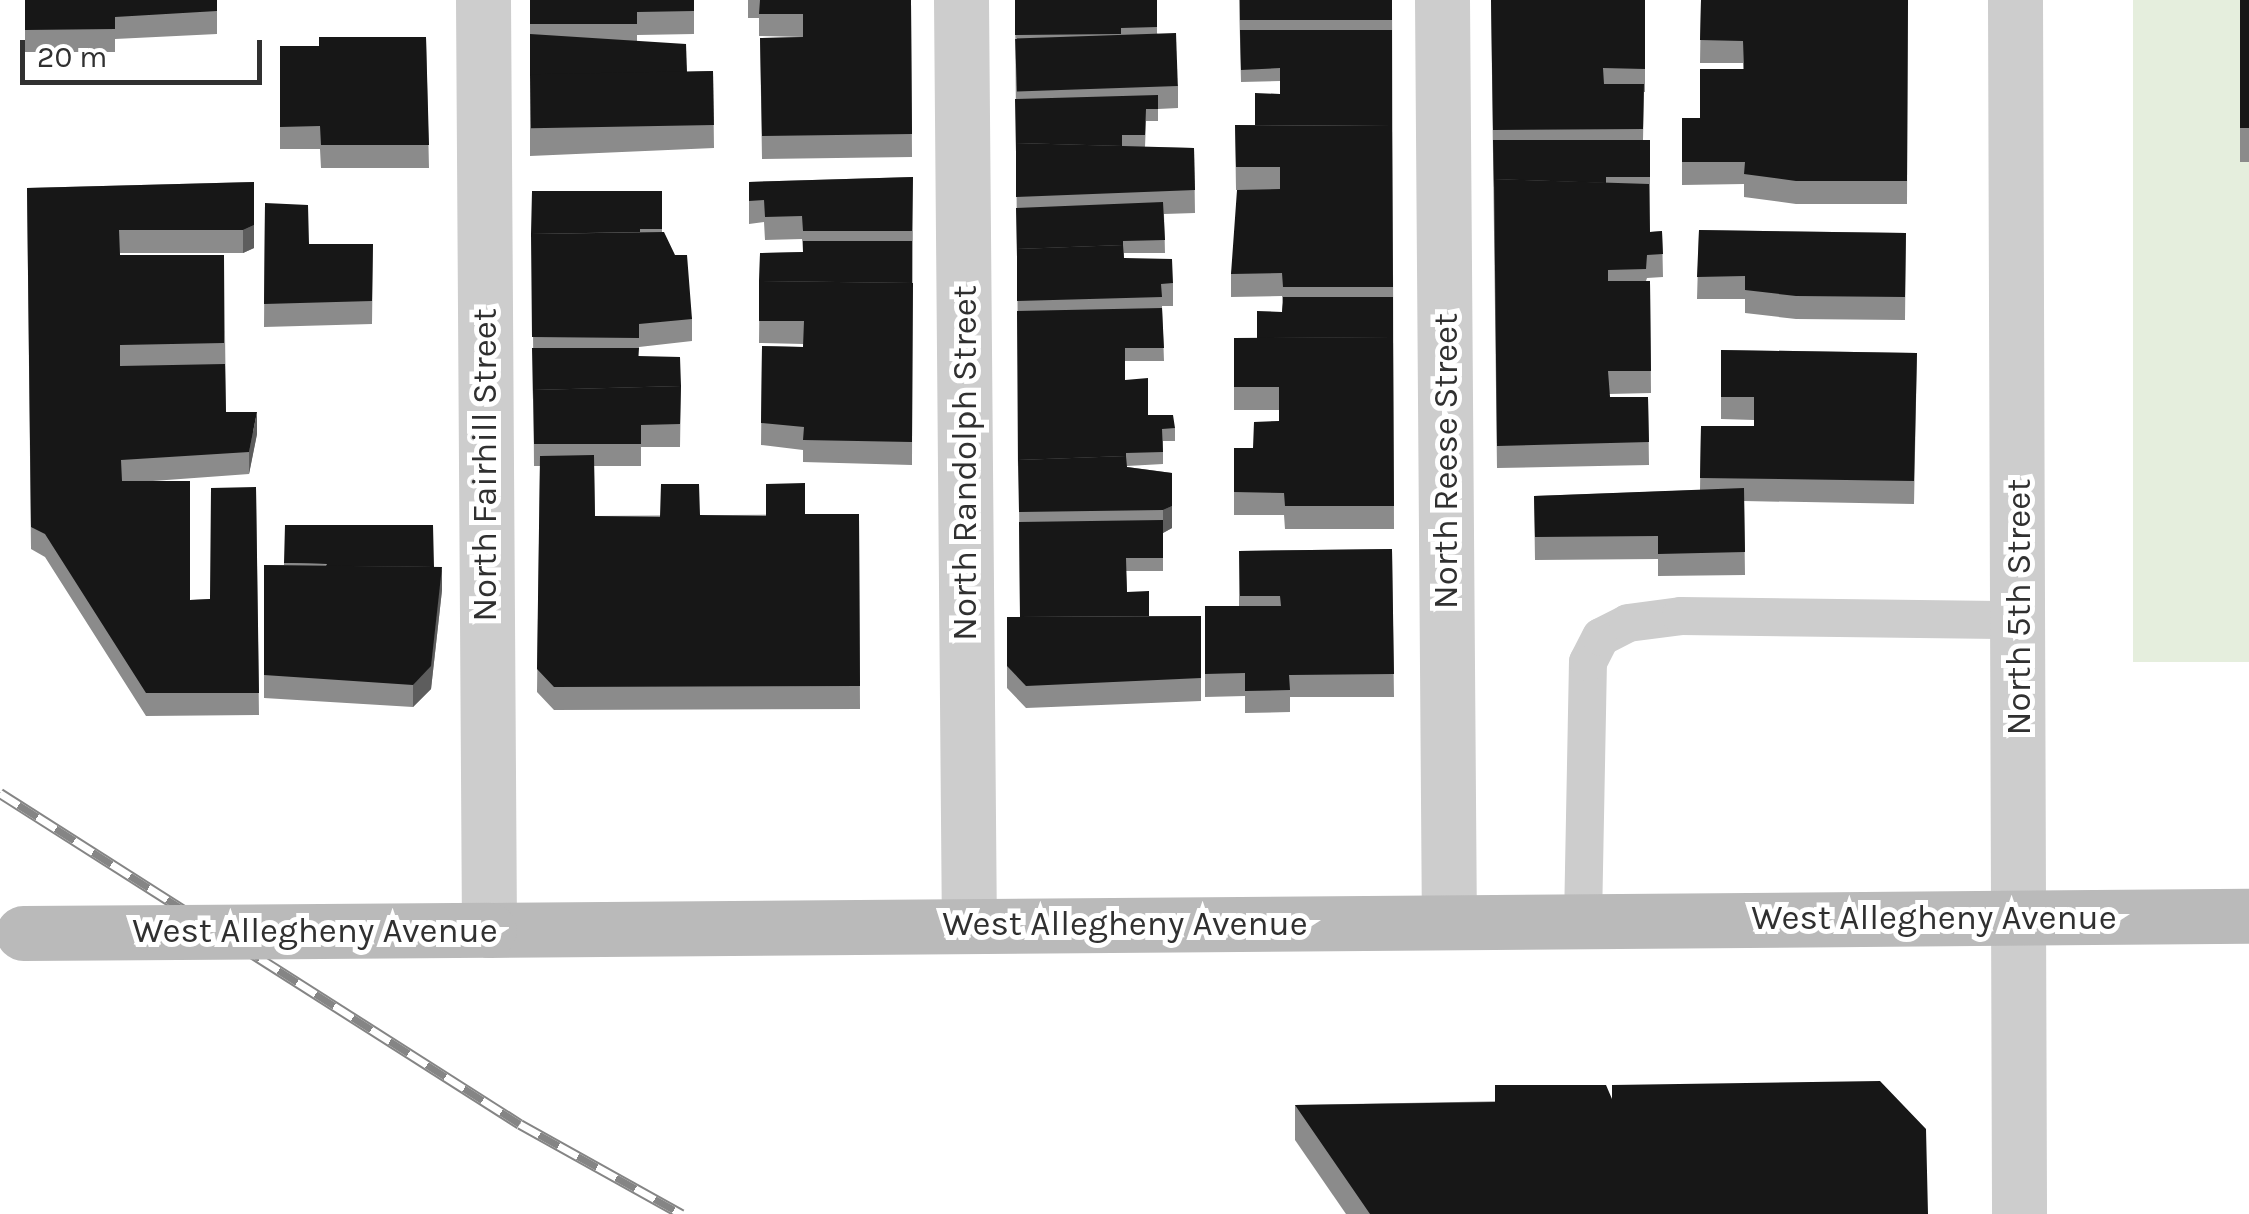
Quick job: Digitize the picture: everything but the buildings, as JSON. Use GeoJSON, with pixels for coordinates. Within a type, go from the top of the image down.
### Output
{"type":"FeatureCollection","features":[{"type":"Feature","properties":{"kind":"main road","name":"West Allegheny Avenue"},"geometry":{"type":"LineString","coordinates":[[12,933],[2249,916]]}},
{"type":"Feature","properties":{"kind":"street","name":"North Fairhill Street"},"geometry":{"type":"LineString","coordinates":[[483,0],[488,930]]}},
{"type":"Feature","properties":{"kind":"street","name":"North Randolph Street"},"geometry":{"type":"LineString","coordinates":[[962,0],[970,926]]}},
{"type":"Feature","properties":{"kind":"street","name":"North Reese Street"},"geometry":{"type":"LineString","coordinates":[[1442,0],[1449,922]]}},
{"type":"Feature","properties":{"kind":"street","name":"North 5th Street"},"geometry":{"type":"LineString","coordinates":[[2015,0],[2022,918],[2020,1214]]}},
{"type":"Feature","properties":{"kind":"lane"},"geometry":{"type":"LineString","coordinates":[[1582,921],[1588,662],[1601,637],[1628,623],[1681,616],[2020,620]]}},
{"type":"Feature","properties":{"kind":"green space"},"geometry":{"type":"Polygon","coordinates":[[[2133,0],[2249,0],[2249,662],[2133,662],[2133,0]]]}},
{"type":"Feature","properties":{"kind":"railway"},"geometry":{"type":"LineString","coordinates":[[0,793],[520,1124],[682,1214]]}}]}
